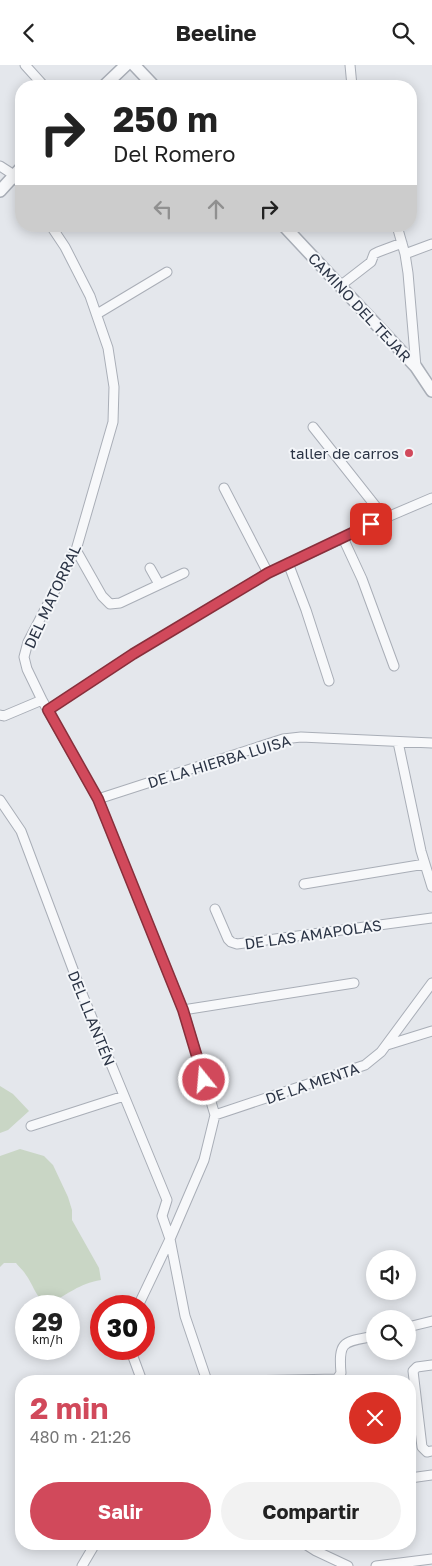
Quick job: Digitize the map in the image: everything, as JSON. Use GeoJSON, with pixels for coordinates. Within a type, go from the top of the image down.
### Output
{"type":"FeatureCollection","features":[{"type":"Feature","properties":{"kind":"street"},"geometry":{"type":"LineString","coordinates":[[25,65],[39,80]]}},
{"type":"Feature","properties":{"kind":"street"},"geometry":{"type":"LineString","coordinates":[[110,80],[126,65]]}},
{"type":"Feature","properties":{"kind":"street"},"geometry":{"type":"LineString","coordinates":[[134,65],[148,80]]}},
{"type":"Feature","properties":{"kind":"street"},"geometry":{"type":"LineString","coordinates":[[350,65],[351,80]]}},
{"type":"Feature","properties":{"kind":"street"},"geometry":{"type":"LineString","coordinates":[[0,166],[15,171]]}},
{"type":"Feature","properties":{"kind":"street"},"geometry":{"type":"LineString","coordinates":[[0,191],[15,175]]}},
{"type":"Feature","properties":{"kind":"street","name":"DEL MATORRAL"},"geometry":{"type":"LineString","coordinates":[[55,232],[65,247],[90,296],[110,355],[114,387],[113,423],[76,550],[28,642],[24,657],[27,669],[42,700],[98,799],[183,1010],[214,1115],[204,1161],[143,1295]]}},
{"type":"Feature","properties":{"kind":"street","name":"CAMINO DEL TEJAR"},"geometry":{"type":"LineString","coordinates":[[290,232],[416,367],[432,391]]}},
{"type":"Feature","properties":{"kind":"street"},"geometry":{"type":"LineString","coordinates":[[399,232],[406,254],[416,367]]}},
{"type":"Feature","properties":{"kind":"street"},"geometry":{"type":"LineString","coordinates":[[340,286],[371,262],[374,254],[402,243]]}},
{"type":"Feature","properties":{"kind":"street"},"geometry":{"type":"LineString","coordinates":[[406,254],[432,243]]}},
{"type":"Feature","properties":{"kind":"street"},"geometry":{"type":"LineString","coordinates":[[97,314],[167,272]]}},
{"type":"Feature","properties":{"kind":"street"},"geometry":{"type":"LineString","coordinates":[[313,427],[385,518]]}},
{"type":"Feature","properties":{"kind":"street"},"geometry":{"type":"LineString","coordinates":[[224,488],[268,573]]}},
{"type":"Feature","properties":{"kind":"street"},"geometry":{"type":"LineString","coordinates":[[48,710],[133,654],[268,573],[432,498]]}},
{"type":"Feature","properties":{"kind":"street"},"geometry":{"type":"LineString","coordinates":[[343,538],[362,579],[394,666]]}},
{"type":"Feature","properties":{"kind":"street"},"geometry":{"type":"LineString","coordinates":[[76,550],[102,596],[110,604],[120,603],[184,573]]}},
{"type":"Feature","properties":{"kind":"street"},"geometry":{"type":"LineString","coordinates":[[288,563],[330,681]]}},
{"type":"Feature","properties":{"kind":"street"},"geometry":{"type":"LineString","coordinates":[[150,568],[159,585]]}},
{"type":"Feature","properties":{"kind":"street"},"geometry":{"type":"LineString","coordinates":[[0,715],[4,716],[42,700]]}},
{"type":"Feature","properties":{"kind":"street","name":"DE LA HIERBA LUISA"},"geometry":{"type":"LineString","coordinates":[[98,799],[283,739],[301,737],[432,743]]}},
{"type":"Feature","properties":{"kind":"street"},"geometry":{"type":"LineString","coordinates":[[398,742],[421,851],[432,887]]}},
{"type":"Feature","properties":{"kind":"street","name":"DEL LLANTÉN"},"geometry":{"type":"LineString","coordinates":[[0,800],[21,831],[83,996],[164,1193],[166,1205],[162,1216],[170,1239]]}},
{"type":"Feature","properties":{"kind":"street"},"geometry":{"type":"LineString","coordinates":[[304,884],[425,864]]}},
{"type":"Feature","properties":{"kind":"street","name":"DE LAS AMAPOLAS"},"geometry":{"type":"LineString","coordinates":[[215,909],[228,939],[231,943],[237,944],[432,918]]}},
{"type":"Feature","properties":{"kind":"street"},"geometry":{"type":"LineString","coordinates":[[183,1010],[354,983]]}},
{"type":"Feature","properties":{"kind":"street","name":"DE LA MENTA"},"geometry":{"type":"LineString","coordinates":[[214,1115],[365,1065],[387,1045],[432,983]]}},
{"type":"Feature","properties":{"kind":"street"},"geometry":{"type":"LineString","coordinates":[[387,1045],[432,1031]]}},
{"type":"Feature","properties":{"kind":"street"},"geometry":{"type":"LineString","coordinates":[[31,1126],[124,1096]]}},
{"type":"Feature","properties":{"kind":"street"},"geometry":{"type":"LineString","coordinates":[[170,1239],[184,1316],[205,1375]]}},
{"type":"Feature","properties":{"kind":"street"},"geometry":{"type":"LineString","coordinates":[[416,1325],[432,1321]]}},
{"type":"Feature","properties":{"kind":"street"},"geometry":{"type":"LineString","coordinates":[[340,1375],[340,1351],[343,1345],[366,1338]]}},
{"type":"Feature","properties":{"kind":"street"},"geometry":{"type":"LineString","coordinates":[[134,1360],[140,1375]]}},
{"type":"Feature","properties":{"kind":"street"},"geometry":{"type":"LineString","coordinates":[[413,1375],[413,1371],[417,1367],[432,1365]]}},
{"type":"Feature","properties":{"kind":"street"},"geometry":{"type":"LineString","coordinates":[[416,1396],[422,1447],[427,1452],[432,1451]]}},
{"type":"Feature","properties":{"kind":"street"},"geometry":{"type":"LineString","coordinates":[[416,1477],[432,1475]]}},
{"type":"Feature","properties":{"kind":"street"},"geometry":{"type":"LineString","coordinates":[[82,1566],[91,1550]]}},
{"type":"Feature","properties":{"kind":"street"},"geometry":{"type":"LineString","coordinates":[[314,1550],[343,1565]]}},
{"type":"Feature","properties":{"kind":"street"},"geometry":{"type":"LineString","coordinates":[[376,1566],[432,1559]]}},
{"type":"Feature","properties":{"kind":"green space"},"geometry":{"type":"Polygon","coordinates":[[[0,1086],[13,1094],[29,1111],[8,1130],[0,1133],[0,1086]]]}},
{"type":"Feature","properties":{"kind":"green space"},"geometry":{"type":"Polygon","coordinates":[[[20,1149],[44,1156],[53,1165],[68,1197],[72,1210],[72,1220],[99,1268],[101,1280],[80,1287],[65,1295],[38,1295],[25,1273],[16,1263],[4,1263],[0,1267],[0,1156],[20,1149]]]}},
{"type":"Feature","properties":{"kind":"place","name":"taller de carros"},"geometry":{"type":"Point","coordinates":[409,453]}},
{"type":"Feature","properties":{"kind":"route"},"geometry":{"type":"LineString","coordinates":[[204,1080],[183,1010],[98,799],[48,710],[133,654],[268,573],[371,524]]}}]}
